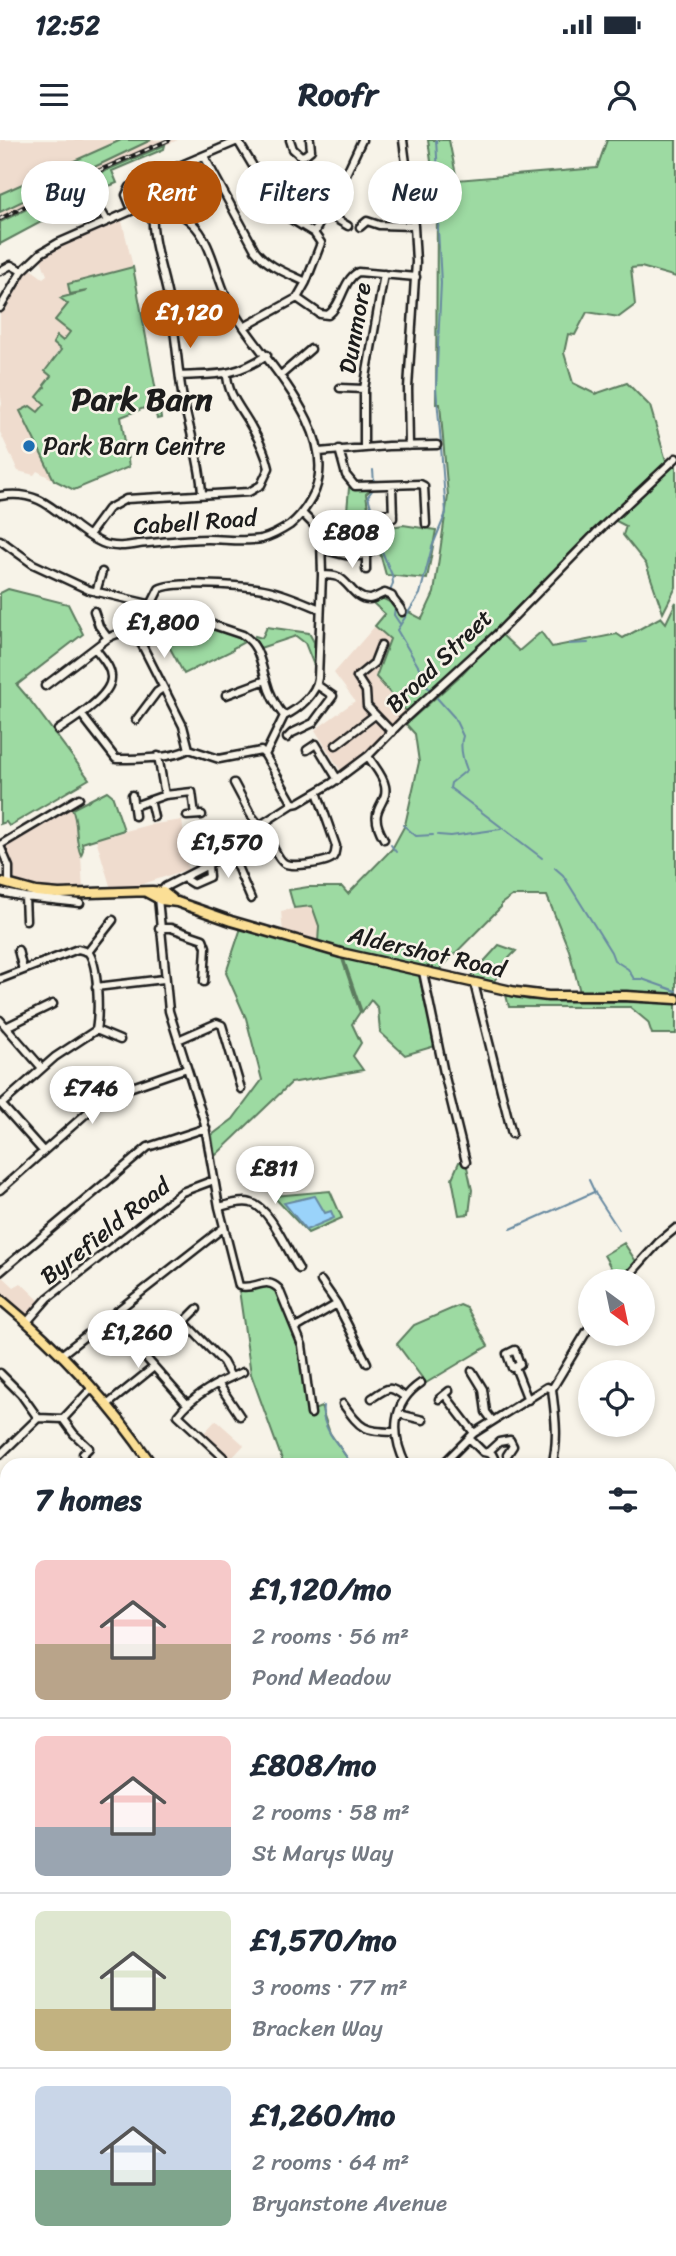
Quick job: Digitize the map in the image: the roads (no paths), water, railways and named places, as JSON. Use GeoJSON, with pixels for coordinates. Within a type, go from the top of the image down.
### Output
{"type":"FeatureCollection","features":[{"type":"Feature","properties":{"kind":"main road","name":"Aldershot Road"},"geometry":{"type":"LineString","coordinates":[[5,883],[36,892],[59,894],[146,892],[231,921],[341,953],[537,995],[676,999]]}},
{"type":"Feature","properties":{"kind":"main road"},"geometry":{"type":"LineString","coordinates":[[0,1300],[27,1322],[92,1388],[147,1458]]}},
{"type":"Feature","properties":{"kind":"street"},"geometry":{"type":"LineString","coordinates":[[192,161],[239,140],[281,213],[314,233],[321,243],[297,298],[244,327]]}},
{"type":"Feature","properties":{"kind":"street"},"geometry":{"type":"LineString","coordinates":[[290,140],[295,152],[301,156],[311,150],[310,140]]}},
{"type":"Feature","properties":{"kind":"street"},"geometry":{"type":"LineString","coordinates":[[352,161],[362,140]]}},
{"type":"Feature","properties":{"kind":"street"},"geometry":{"type":"LineString","coordinates":[[403,140],[414,226],[416,277],[408,388],[409,446]]}},
{"type":"Feature","properties":{"kind":"street"},"geometry":{"type":"LineString","coordinates":[[204,156],[262,259],[306,282]]}},
{"type":"Feature","properties":{"kind":"street"},"geometry":{"type":"LineString","coordinates":[[360,228],[367,218],[379,225],[414,226]]}},
{"type":"Feature","properties":{"kind":"street"},"geometry":{"type":"LineString","coordinates":[[1,305],[22,271],[49,247],[100,224]]}},
{"type":"Feature","properties":{"kind":"street"},"geometry":{"type":"LineString","coordinates":[[152,224],[154,242],[170,302],[180,376],[198,458],[202,493]]}},
{"type":"Feature","properties":{"kind":"street","name":"Cabell Road"},"geometry":{"type":"LineString","coordinates":[[0,496],[31,496],[105,544],[121,546],[205,539],[253,540],[280,531],[302,513],[317,485],[319,452],[305,417],[281,375],[244,327],[223,292],[208,247],[193,224]]}},
{"type":"Feature","properties":{"kind":"street"},"geometry":{"type":"LineString","coordinates":[[314,233],[320,224]]}},
{"type":"Feature","properties":{"kind":"street"},"geometry":{"type":"LineString","coordinates":[[344,224],[348,226]]}},
{"type":"Feature","properties":{"kind":"street"},"geometry":{"type":"LineString","coordinates":[[0,271],[11,265],[22,271]]}},
{"type":"Feature","properties":{"kind":"street"},"geometry":{"type":"LineString","coordinates":[[297,298],[320,314],[328,315],[335,309],[354,274],[362,271],[416,277]]}},
{"type":"Feature","properties":{"kind":"street","name":"Dunmore"},"geometry":{"type":"LineString","coordinates":[[364,447],[364,389],[384,274]]}},
{"type":"Feature","properties":{"kind":"street"},"geometry":{"type":"LineString","coordinates":[[281,375],[311,350]]}},
{"type":"Feature","properties":{"kind":"street"},"geometry":{"type":"LineString","coordinates":[[180,376],[243,370],[267,355]]}},
{"type":"Feature","properties":{"kind":"street"},"geometry":{"type":"LineString","coordinates":[[89,535],[108,509],[126,499],[249,492],[261,485],[269,468],[266,457],[253,428],[231,394],[227,373]]}},
{"type":"Feature","properties":{"kind":"street","name":"Dunmore"},"geometry":{"type":"LineString","coordinates":[[339,388],[364,389]]}},
{"type":"Feature","properties":{"kind":"street"},"geometry":{"type":"LineString","coordinates":[[319,452],[364,447],[437,445]]}},
{"type":"Feature","properties":{"kind":"street"},"geometry":{"type":"LineString","coordinates":[[339,449],[346,475],[355,486],[424,486],[426,524]]}},
{"type":"Feature","properties":{"kind":"street","name":"Broad Street"},"geometry":{"type":"LineString","coordinates":[[231,849],[228,841],[236,836],[241,840],[293,804],[338,779],[368,756],[676,458]]}},
{"type":"Feature","properties":{"kind":"street"},"geometry":{"type":"LineString","coordinates":[[378,514],[393,515],[392,485]]}},
{"type":"Feature","properties":{"kind":"street"},"geometry":{"type":"LineString","coordinates":[[416,508],[425,508]]}},
{"type":"Feature","properties":{"kind":"street"},"geometry":{"type":"LineString","coordinates":[[265,755],[284,716],[306,699],[317,685],[320,535],[302,513]]}},
{"type":"Feature","properties":{"kind":"street"},"geometry":{"type":"LineString","coordinates":[[350,556],[352,528]]}},
{"type":"Feature","properties":{"kind":"street"},"geometry":{"type":"LineString","coordinates":[[0,540],[33,564],[76,585],[151,605],[248,638],[258,651],[266,680],[284,716]]}},
{"type":"Feature","properties":{"kind":"street"},"geometry":{"type":"LineString","coordinates":[[321,549],[350,556],[366,555],[373,550]]}},
{"type":"Feature","properties":{"kind":"street"},"geometry":{"type":"LineString","coordinates":[[366,555],[366,570]]}},
{"type":"Feature","properties":{"kind":"street"},"geometry":{"type":"LineString","coordinates":[[96,592],[102,572]]}},
{"type":"Feature","properties":{"kind":"street"},"geometry":{"type":"LineString","coordinates":[[321,575],[337,576],[350,590],[366,599],[388,594],[402,612]]}},
{"type":"Feature","properties":{"kind":"street"},"geometry":{"type":"LineString","coordinates":[[151,605],[159,589],[175,585],[237,586],[267,590],[320,609]]}},
{"type":"Feature","properties":{"kind":"street"},"geometry":{"type":"LineString","coordinates":[[94,611],[99,626],[108,638]]}},
{"type":"Feature","properties":{"kind":"street"},"geometry":{"type":"LineString","coordinates":[[45,687],[108,638],[122,632],[136,638],[183,726],[189,749]]}},
{"type":"Feature","properties":{"kind":"street"},"geometry":{"type":"LineString","coordinates":[[381,645],[374,663],[358,677],[366,691],[367,706],[392,732]]}},
{"type":"Feature","properties":{"kind":"street"},"geometry":{"type":"LineString","coordinates":[[58,730],[103,695],[111,683],[108,666],[95,648]]}},
{"type":"Feature","properties":{"kind":"street"},"geometry":{"type":"LineString","coordinates":[[226,695],[266,680]]}},
{"type":"Feature","properties":{"kind":"street"},"geometry":{"type":"LineString","coordinates":[[287,738],[313,723],[333,696],[317,685]]}},
{"type":"Feature","properties":{"kind":"street"},"geometry":{"type":"LineString","coordinates":[[136,720],[163,688]]}},
{"type":"Feature","properties":{"kind":"street"},"geometry":{"type":"LineString","coordinates":[[81,714],[116,759],[181,753],[189,749],[219,758],[258,751],[265,755],[293,804]]}},
{"type":"Feature","properties":{"kind":"street"},"geometry":{"type":"LineString","coordinates":[[336,745],[375,715]]}},
{"type":"Feature","properties":{"kind":"street"},"geometry":{"type":"LineString","coordinates":[[307,750],[316,744],[338,779]]}},
{"type":"Feature","properties":{"kind":"street"},"geometry":{"type":"LineString","coordinates":[[158,756],[165,795]]}},
{"type":"Feature","properties":{"kind":"street"},"geometry":{"type":"LineString","coordinates":[[368,756],[384,783],[385,790],[376,816],[377,826],[384,839]]}},
{"type":"Feature","properties":{"kind":"street"},"geometry":{"type":"LineString","coordinates":[[234,783],[251,815],[261,825],[284,863],[296,865],[330,859],[335,854],[336,846],[317,792]]}},
{"type":"Feature","properties":{"kind":"street"},"geometry":{"type":"LineString","coordinates":[[134,806],[165,795],[192,792],[195,816]]}},
{"type":"Feature","properties":{"kind":"street"},"geometry":{"type":"LineString","coordinates":[[132,795],[135,816]]}},
{"type":"Feature","properties":{"kind":"street"},"geometry":{"type":"LineString","coordinates":[[5,883],[9,874],[0,845],[79,798]]}},
{"type":"Feature","properties":{"kind":"street"},"geometry":{"type":"LineString","coordinates":[[149,800],[153,817]]}},
{"type":"Feature","properties":{"kind":"street"},"geometry":{"type":"LineString","coordinates":[[250,900],[231,849],[183,878],[162,896],[159,928],[164,979],[177,1040],[206,1128],[223,1228],[239,1286],[244,1288],[266,1282],[274,1283],[279,1289],[302,1345],[311,1414]]}},
{"type":"Feature","properties":{"kind":"street"},"geometry":{"type":"LineString","coordinates":[[183,878],[193,884],[209,877],[208,864]]}},
{"type":"Feature","properties":{"kind":"street"},"geometry":{"type":"LineString","coordinates":[[0,874],[9,874]]}},
{"type":"Feature","properties":{"kind":"street"},"geometry":{"type":"LineString","coordinates":[[0,892],[80,903]]}},
{"type":"Feature","properties":{"kind":"street"},"geometry":{"type":"LineString","coordinates":[[26,897],[26,920]]}},
{"type":"Feature","properties":{"kind":"street"},"geometry":{"type":"LineString","coordinates":[[88,952],[113,920]]}},
{"type":"Feature","properties":{"kind":"street"},"geometry":{"type":"LineString","coordinates":[[159,928],[171,928],[203,939],[206,947],[204,982]]}},
{"type":"Feature","properties":{"kind":"street"},"geometry":{"type":"LineString","coordinates":[[18,950],[23,970]]}},
{"type":"Feature","properties":{"kind":"street"},"geometry":{"type":"LineString","coordinates":[[0,979],[78,950],[88,952],[93,960],[96,987],[96,1030]]}},
{"type":"Feature","properties":{"kind":"street"},"geometry":{"type":"LineString","coordinates":[[423,972],[466,1162]]}},
{"type":"Feature","properties":{"kind":"street"},"geometry":{"type":"LineString","coordinates":[[96,987],[164,979]]}},
{"type":"Feature","properties":{"kind":"street"},"geometry":{"type":"LineString","coordinates":[[474,983],[512,1134]]}},
{"type":"Feature","properties":{"kind":"street"},"geometry":{"type":"LineString","coordinates":[[6,1027],[53,1004]]}},
{"type":"Feature","properties":{"kind":"street"},"geometry":{"type":"LineString","coordinates":[[0,1020],[43,1068]]}},
{"type":"Feature","properties":{"kind":"street"},"geometry":{"type":"LineString","coordinates":[[177,1040],[217,1023],[222,1026],[241,1089]]}},
{"type":"Feature","properties":{"kind":"street"},"geometry":{"type":"LineString","coordinates":[[96,1030],[120,1040]]}},
{"type":"Feature","properties":{"kind":"street"},"geometry":{"type":"LineString","coordinates":[[43,1151],[1,1103],[68,1046],[96,1030]]}},
{"type":"Feature","properties":{"kind":"street"},"geometry":{"type":"LineString","coordinates":[[0,1190],[106,1096],[187,1068]]}},
{"type":"Feature","properties":{"kind":"street"},"geometry":{"type":"LineString","coordinates":[[0,1272],[148,1147],[206,1128]]}},
{"type":"Feature","properties":{"kind":"street","name":"Byrefield Road"},"geometry":{"type":"LineString","coordinates":[[27,1322],[48,1298],[183,1192],[214,1180]]}},
{"type":"Feature","properties":{"kind":"street"},"geometry":{"type":"LineString","coordinates":[[219,1206],[251,1202],[258,1206],[278,1230],[299,1269]]}},
{"type":"Feature","properties":{"kind":"street"},"geometry":{"type":"LineString","coordinates":[[61,1355],[223,1228]]}},
{"type":"Feature","properties":{"kind":"street"},"geometry":{"type":"LineString","coordinates":[[635,1269],[676,1228]]}},
{"type":"Feature","properties":{"kind":"street"},"geometry":{"type":"LineString","coordinates":[[321,1281],[337,1304],[367,1363]]}},
{"type":"Feature","properties":{"kind":"street"},"geometry":{"type":"LineString","coordinates":[[296,1328],[337,1304]]}},
{"type":"Feature","properties":{"kind":"street"},"geometry":{"type":"LineString","coordinates":[[197,1309],[186,1320],[187,1325],[223,1362],[230,1377]]}},
{"type":"Feature","properties":{"kind":"street"},"geometry":{"type":"LineString","coordinates":[[110,1317],[187,1404]]}},
{"type":"Feature","properties":{"kind":"street"},"geometry":{"type":"LineString","coordinates":[[554,1458],[556,1417],[552,1389],[578,1346]]}},
{"type":"Feature","properties":{"kind":"street"},"geometry":{"type":"LineString","coordinates":[[107,1405],[154,1367]]}},
{"type":"Feature","properties":{"kind":"street"},"geometry":{"type":"LineString","coordinates":[[515,1367],[528,1400]]}},
{"type":"Feature","properties":{"kind":"street"},"geometry":{"type":"LineString","coordinates":[[472,1371],[483,1389],[486,1412],[492,1420]]}},
{"type":"Feature","properties":{"kind":"street"},"geometry":{"type":"LineString","coordinates":[[223,1458],[178,1415],[187,1404],[218,1383],[243,1372]]}},
{"type":"Feature","properties":{"kind":"street"},"geometry":{"type":"LineString","coordinates":[[1,1375],[26,1400],[38,1418]]}},
{"type":"Feature","properties":{"kind":"street"},"geometry":{"type":"LineString","coordinates":[[218,1383],[240,1416]]}},
{"type":"Feature","properties":{"kind":"street"},"geometry":{"type":"LineString","coordinates":[[403,1458],[395,1432],[399,1414],[405,1397],[421,1383]]}},
{"type":"Feature","properties":{"kind":"street"},"geometry":{"type":"LineString","coordinates":[[449,1458],[492,1420],[547,1387],[552,1389]]}},
{"type":"Feature","properties":{"kind":"street"},"geometry":{"type":"LineString","coordinates":[[1,1454],[38,1418],[62,1419],[92,1388]]}},
{"type":"Feature","properties":{"kind":"street"},"geometry":{"type":"LineString","coordinates":[[372,1398],[387,1388],[394,1389],[405,1397]]}},
{"type":"Feature","properties":{"kind":"street"},"geometry":{"type":"LineString","coordinates":[[444,1395],[471,1436],[483,1451],[492,1454],[492,1458]]}},
{"type":"Feature","properties":{"kind":"street"},"geometry":{"type":"LineString","coordinates":[[343,1404],[363,1428],[395,1432]]}},
{"type":"Feature","properties":{"kind":"street"},"geometry":{"type":"LineString","coordinates":[[399,1414],[423,1420]]}},
{"type":"Feature","properties":{"kind":"street"},"geometry":{"type":"LineString","coordinates":[[62,1419],[89,1448],[83,1454]]}},
{"type":"Feature","properties":{"kind":"street"},"geometry":{"type":"LineString","coordinates":[[487,1453],[499,1442],[510,1440],[513,1446],[503,1458]]}},
{"type":"Feature","properties":{"kind":"water"},"geometry":{"type":"Polygon","coordinates":[[[315,1196],[325,1213],[331,1211],[334,1218],[306,1230],[284,1203],[315,1196]]]}},
{"type":"Feature","properties":{"kind":"waterway"},"geometry":{"type":"LineString","coordinates":[[436,140],[441,283],[436,388],[441,443]]}},
{"type":"Feature","properties":{"kind":"waterway"},"geometry":{"type":"LineString","coordinates":[[431,691],[397,630],[420,594],[432,547],[446,513],[441,447]]}},
{"type":"Feature","properties":{"kind":"waterway"},"geometry":{"type":"LineString","coordinates":[[373,470],[374,483]]}},
{"type":"Feature","properties":{"kind":"waterway"},"geometry":{"type":"LineString","coordinates":[[374,488],[368,496],[376,526],[375,534]]}},
{"type":"Feature","properties":{"kind":"waterway"},"geometry":{"type":"LineString","coordinates":[[375,535],[392,575],[393,583],[388,598],[395,608],[394,615],[400,624]]}},
{"type":"Feature","properties":{"kind":"waterway"},"geometry":{"type":"LineString","coordinates":[[569,644],[588,643]]}},
{"type":"Feature","properties":{"kind":"waterway"},"geometry":{"type":"LineString","coordinates":[[437,698],[454,717],[463,736],[461,749],[467,770],[451,783],[450,788],[542,858]]}},
{"type":"Feature","properties":{"kind":"waterway"},"geometry":{"type":"LineString","coordinates":[[403,825],[416,836],[433,835]]}},
{"type":"Feature","properties":{"kind":"waterway"},"geometry":{"type":"LineString","coordinates":[[438,835],[451,836],[501,829]]}},
{"type":"Feature","properties":{"kind":"waterway"},"geometry":{"type":"LineString","coordinates":[[391,845],[396,852]]}},
{"type":"Feature","properties":{"kind":"waterway"},"geometry":{"type":"LineString","coordinates":[[555,868],[563,875],[614,960],[628,969],[634,979],[642,979],[676,991]]}},
{"type":"Feature","properties":{"kind":"waterway"},"geometry":{"type":"LineString","coordinates":[[589,1180],[596,1195]]}},
{"type":"Feature","properties":{"kind":"waterway"},"geometry":{"type":"LineString","coordinates":[[511,1229],[594,1192]]}},
{"type":"Feature","properties":{"kind":"waterway"},"geometry":{"type":"LineString","coordinates":[[597,1196],[619,1230]]}},
{"type":"Feature","properties":{"kind":"waterway"},"geometry":{"type":"LineString","coordinates":[[323,1406],[324,1421],[337,1444]]}},
{"type":"Feature","properties":{"kind":"waterway"},"geometry":{"type":"LineString","coordinates":[[338,1445],[347,1458]]}},
{"type":"Feature","properties":{"kind":"railway"},"geometry":{"type":"LineString","coordinates":[[0,219],[75,181],[169,140]]}},
{"type":"Feature","properties":{"kind":"place","name":"Park Barn Centre"},"geometry":{"type":"Point","coordinates":[29,446]}},
{"type":"Feature","properties":{"kind":"district","name":"Park Barn"},"geometry":{"type":"Point","coordinates":[142,399]}}]}
